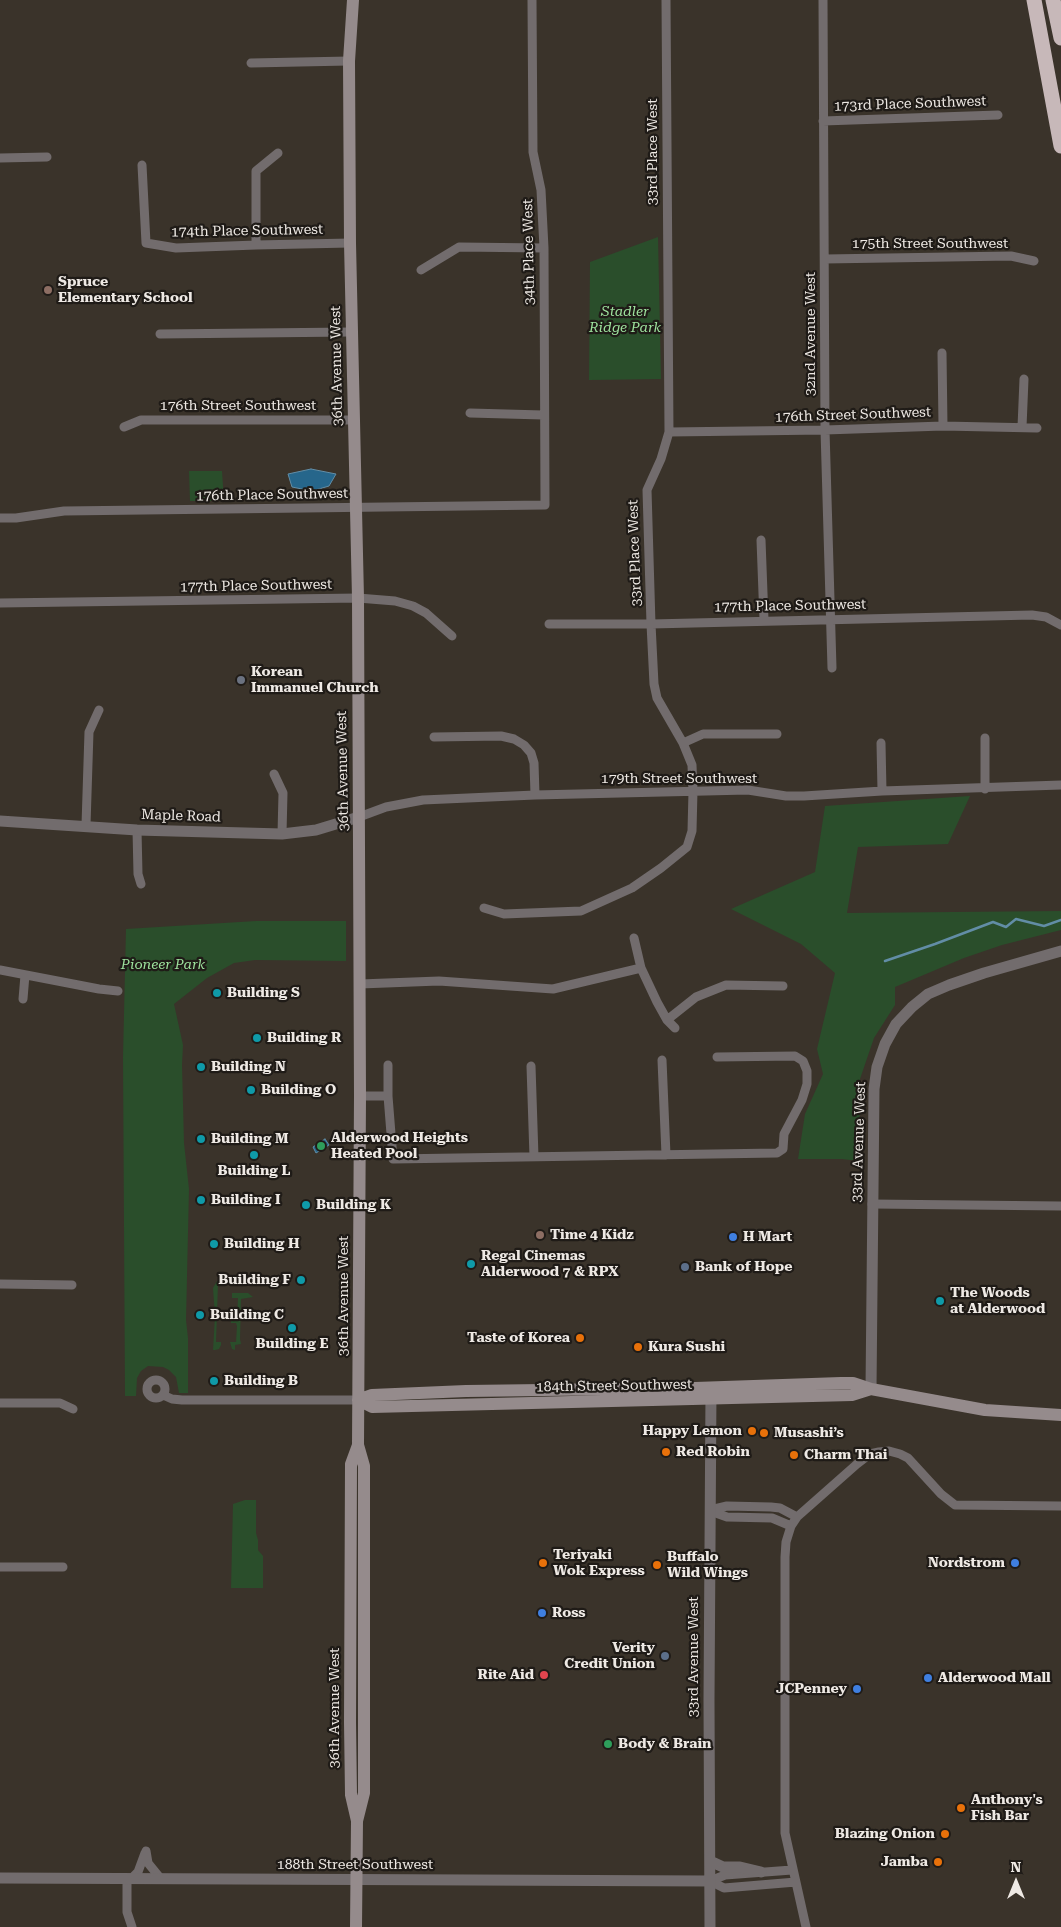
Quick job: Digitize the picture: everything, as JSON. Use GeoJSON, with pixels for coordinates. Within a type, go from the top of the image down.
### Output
{"type":"FeatureCollection","features":[{"type":"Feature","properties":{"kind":"highway"},"geometry":{"type":"LineString","coordinates":[[1034,0],[1061,146]]}},
{"type":"Feature","properties":{"kind":"highway"},"geometry":{"type":"LineString","coordinates":[[1042,0],[1061,98]]}},
{"type":"Feature","properties":{"kind":"highway"},"geometry":{"type":"LineString","coordinates":[[1053,0],[1061,38]]}},
{"type":"Feature","properties":{"kind":"main road","name":"36th Avenue West"},"geometry":{"type":"LineString","coordinates":[[351,2],[349,62],[350,243],[358,598],[360,984],[358,1445],[364,1466],[364,1793],[358,1820],[356,1927]]}},
{"type":"Feature","properties":{"kind":"main road","name":"184th Street Southwest"},"geometry":{"type":"LineString","coordinates":[[358,1400],[372,1407],[593,1401],[841,1382],[985,1410],[1061,1415]]}},
{"type":"Feature","properties":{"kind":"main road","name":"184th Street Southwest"},"geometry":{"type":"LineString","coordinates":[[358,1400],[372,1395],[515,1391],[711,1393]]}},
{"type":"Feature","properties":{"kind":"main road"},"geometry":{"type":"LineString","coordinates":[[464,1405],[483,1398],[507,1397],[515,1391],[523,1397],[584,1396],[593,1401]]}},
{"type":"Feature","properties":{"kind":"street","name":"34th Place West"},"geometry":{"type":"LineString","coordinates":[[532,0],[533,152],[541,190],[544,248],[543,415],[545,505]]}},
{"type":"Feature","properties":{"kind":"street","name":"33rd Place West"},"geometry":{"type":"LineString","coordinates":[[484,908],[504,914],[581,911],[632,888],[661,868],[687,847],[692,831],[692,765],[683,743],[657,698],[654,684],[651,624],[647,490],[661,459],[669,432],[666,0]]}},
{"type":"Feature","properties":{"kind":"street","name":"32nd Avenue West"},"geometry":{"type":"LineString","coordinates":[[823,0],[825,430],[832,668]]}},
{"type":"Feature","properties":{"kind":"street"},"geometry":{"type":"LineString","coordinates":[[251,63],[349,62]]}},
{"type":"Feature","properties":{"kind":"street","name":"173rd Place Southwest"},"geometry":{"type":"LineString","coordinates":[[823,121],[998,115]]}},
{"type":"Feature","properties":{"kind":"street"},"geometry":{"type":"LineString","coordinates":[[256,245],[256,171],[278,153]]}},
{"type":"Feature","properties":{"kind":"street"},"geometry":{"type":"LineString","coordinates":[[0,158],[47,157]]}},
{"type":"Feature","properties":{"kind":"street","name":"174th Place Southwest"},"geometry":{"type":"LineString","coordinates":[[142,165],[146,243],[176,248],[350,243]]}},
{"type":"Feature","properties":{"kind":"street"},"geometry":{"type":"LineString","coordinates":[[421,270],[459,247],[544,248]]}},
{"type":"Feature","properties":{"kind":"street","name":"175th Street Southwest"},"geometry":{"type":"LineString","coordinates":[[824,259],[1011,256],[1034,261]]}},
{"type":"Feature","properties":{"kind":"street"},"geometry":{"type":"LineString","coordinates":[[160,334],[351,332]]}},
{"type":"Feature","properties":{"kind":"street"},"geometry":{"type":"LineString","coordinates":[[942,354],[943,426]]}},
{"type":"Feature","properties":{"kind":"street"},"geometry":{"type":"LineString","coordinates":[[1022,428],[1024,379]]}},
{"type":"Feature","properties":{"kind":"street"},"geometry":{"type":"LineString","coordinates":[[470,413],[543,415]]}},
{"type":"Feature","properties":{"kind":"street","name":"176th Street Southwest"},"geometry":{"type":"LineString","coordinates":[[124,428],[142,420],[353,420]]}},
{"type":"Feature","properties":{"kind":"street","name":"176th Street Southwest"},"geometry":{"type":"LineString","coordinates":[[669,432],[943,426],[1037,428]]}},
{"type":"Feature","properties":{"kind":"street","name":"176th Place Southwest"},"geometry":{"type":"LineString","coordinates":[[0,518],[16,518],[64,511],[545,505]]}},
{"type":"Feature","properties":{"kind":"street"},"geometry":{"type":"LineString","coordinates":[[761,540],[764,620]]}},
{"type":"Feature","properties":{"kind":"street","name":"177th Place Southwest"},"geometry":{"type":"LineString","coordinates":[[0,603],[358,598],[395,601],[413,606],[426,613],[452,636]]}},
{"type":"Feature","properties":{"kind":"street","name":"177th Place Southwest"},"geometry":{"type":"LineString","coordinates":[[549,624],[651,624],[1032,615],[1046,617],[1061,625]]}},
{"type":"Feature","properties":{"kind":"street"},"geometry":{"type":"LineString","coordinates":[[86,826],[89,732],[99,710]]}},
{"type":"Feature","properties":{"kind":"street"},"geometry":{"type":"LineString","coordinates":[[683,743],[704,734],[777,734]]}},
{"type":"Feature","properties":{"kind":"street"},"geometry":{"type":"LineString","coordinates":[[434,737],[501,736],[514,739],[531,752],[536,779],[535,795]]}},
{"type":"Feature","properties":{"kind":"street"},"geometry":{"type":"LineString","coordinates":[[985,738],[985,789]]}},
{"type":"Feature","properties":{"kind":"street"},"geometry":{"type":"LineString","coordinates":[[881,742],[882,791]]}},
{"type":"Feature","properties":{"kind":"street"},"geometry":{"type":"LineString","coordinates":[[274,774],[283,793],[282,834]]}},
{"type":"Feature","properties":{"kind":"street","name":"179th Street Southwest"},"geometry":{"type":"LineString","coordinates":[[359,817],[386,807],[423,800],[535,795],[748,790],[786,796],[804,796],[882,791],[1061,785]]}},
{"type":"Feature","properties":{"kind":"street","name":"Maple Road"},"geometry":{"type":"LineString","coordinates":[[0,820],[137,830],[282,834],[316,830],[359,817]]}},
{"type":"Feature","properties":{"kind":"street"},"geometry":{"type":"LineString","coordinates":[[137,830],[138,874],[141,884]]}},
{"type":"Feature","properties":{"kind":"street"},"geometry":{"type":"LineString","coordinates":[[634,938],[641,968],[666,1020],[675,1028]]}},
{"type":"Feature","properties":{"kind":"street","name":"33rd Avenue West"},"geometry":{"type":"LineString","coordinates":[[871,1389],[872,1204],[876,1074],[885,1044],[896,1024],[928,994],[949,985],[1061,950]]}},
{"type":"Feature","properties":{"kind":"street"},"geometry":{"type":"LineString","coordinates":[[360,984],[439,981],[553,989],[641,968]]}},
{"type":"Feature","properties":{"kind":"street"},"geometry":{"type":"LineString","coordinates":[[0,970],[118,991]]}},
{"type":"Feature","properties":{"kind":"street"},"geometry":{"type":"LineString","coordinates":[[23,999],[25,975]]}},
{"type":"Feature","properties":{"kind":"street"},"geometry":{"type":"LineString","coordinates":[[666,1020],[696,997],[726,985],[783,986]]}},
{"type":"Feature","properties":{"kind":"street"},"geometry":{"type":"LineString","coordinates":[[388,1065],[388,1096],[393,1159],[777,1153],[783,1149],[784,1134],[802,1100],[807,1084],[807,1071],[803,1061],[796,1056],[718,1057]]}},
{"type":"Feature","properties":{"kind":"street"},"geometry":{"type":"LineString","coordinates":[[662,1060],[666,1155]]}},
{"type":"Feature","properties":{"kind":"street"},"geometry":{"type":"LineString","coordinates":[[531,1066],[534,1157]]}},
{"type":"Feature","properties":{"kind":"street"},"geometry":{"type":"LineString","coordinates":[[360,1096],[388,1096]]}},
{"type":"Feature","properties":{"kind":"street"},"geometry":{"type":"LineString","coordinates":[[872,1204],[1061,1206]]}},
{"type":"Feature","properties":{"kind":"street"},"geometry":{"type":"LineString","coordinates":[[0,1284],[72,1285]]}},
{"type":"Feature","properties":{"kind":"street","name":"33rd Avenue West"},"geometry":{"type":"LineString","coordinates":[[710,1927],[711,1393]]}},
{"type":"Feature","properties":{"kind":"street","name":"184th Street Southwest"},"geometry":{"type":"LineString","coordinates":[[164,1395],[182,1400],[358,1400]]}},
{"type":"Feature","properties":{"kind":"street"},"geometry":{"type":"LineString","coordinates":[[0,1403],[60,1403],[73,1409]]}},
{"type":"Feature","properties":{"kind":"street"},"geometry":{"type":"LineString","coordinates":[[806,1927],[784,1833],[786,1542],[797,1517],[863,1459],[870,1454],[889,1451],[908,1458],[955,1505],[1061,1506]]}},
{"type":"Feature","properties":{"kind":"street"},"geometry":{"type":"LineString","coordinates":[[710,1510],[727,1506],[771,1507],[780,1508],[797,1517]]}},
{"type":"Feature","properties":{"kind":"street"},"geometry":{"type":"LineString","coordinates":[[710,1510],[727,1517],[772,1518],[792,1526]]}},
{"type":"Feature","properties":{"kind":"street"},"geometry":{"type":"LineString","coordinates":[[0,1567],[63,1567]]}},
{"type":"Feature","properties":{"kind":"street"},"geometry":{"type":"LineString","coordinates":[[132,1927],[127,1912],[129,1880],[138,1872],[146,1851],[148,1862],[161,1879]]}},
{"type":"Feature","properties":{"kind":"street"},"geometry":{"type":"LineString","coordinates":[[710,1861],[724,1867],[740,1866],[762,1872]]}},
{"type":"Feature","properties":{"kind":"street","name":"188th Street Southwest"},"geometry":{"type":"LineString","coordinates":[[0,1878],[710,1881],[725,1874],[792,1870]]}},
{"type":"Feature","properties":{"kind":"street","name":"188th Street Southwest"},"geometry":{"type":"LineString","coordinates":[[710,1881],[724,1888],[796,1882]]}},
{"type":"Feature","properties":{"kind":"green space","name":"Stadler Ridge Park"},"geometry":{"type":"Polygon","coordinates":[[[658,237],[661,379],[589,380],[590,262],[658,237]]]}},
{"type":"Feature","properties":{"kind":"green space"},"geometry":{"type":"Polygon","coordinates":[[[189,471],[222,471],[224,501],[190,501],[189,471]]]}},
{"type":"Feature","properties":{"kind":"green space"},"geometry":{"type":"Polygon","coordinates":[[[970,796],[948,844],[858,847],[847,913],[1061,911],[1061,930],[1002,945],[964,958],[895,987],[895,1005],[874,1038],[860,1079],[859,1161],[798,1159],[805,1114],[823,1074],[817,1049],[835,973],[801,944],[731,909],[815,872],[825,806],[970,796]]]}},
{"type":"Feature","properties":{"kind":"green space","name":"Pioneer Park"},"geometry":{"type":"Polygon","coordinates":[[[256,921],[346,921],[346,961],[255,960],[234,963],[207,978],[174,1004],[183,1045],[184,1143],[189,1189],[186,1320],[188,1338],[188,1393],[179,1393],[176,1377],[169,1370],[163,1367],[148,1366],[141,1371],[137,1378],[136,1396],[125,1396],[123,1057],[126,929],[256,921]]]}},
{"type":"Feature","properties":{"kind":"green space"},"geometry":{"type":"Polygon","coordinates":[[[217,1281],[223,1281],[223,1283],[218,1284],[216,1342],[221,1342],[221,1345],[219,1349],[213,1350],[215,1316],[213,1288],[217,1281]]]}},
{"type":"Feature","properties":{"kind":"green space"},"geometry":{"type":"Polygon","coordinates":[[[232,1293],[248,1293],[253,1297],[241,1299],[241,1344],[235,1345],[235,1350],[232,1349],[230,1342],[236,1342],[237,1326],[236,1323],[231,1323],[231,1320],[237,1319],[238,1298],[232,1298],[232,1293]]]}},
{"type":"Feature","properties":{"kind":"green space"},"geometry":{"type":"Polygon","coordinates":[[[245,1500],[256,1500],[256,1533],[258,1550],[263,1556],[263,1588],[231,1588],[233,1504],[245,1500]]]}},
{"type":"Feature","properties":{"kind":"water"},"geometry":{"type":"Polygon","coordinates":[[[311,469],[336,474],[329,486],[312,491],[292,487],[288,474],[311,469]]]}},
{"type":"Feature","properties":{"kind":"water","name":"Alderwood Heights Heated Pool"},"geometry":{"type":"Polygon","coordinates":[[[325,1139],[329,1145],[316,1153],[313,1147],[325,1139]]]}},
{"type":"Feature","properties":{"kind":"waterway"},"geometry":{"type":"LineString","coordinates":[[885,961],[993,922],[1006,927],[1016,919],[1044,926],[1061,920]]}},
{"type":"Feature","properties":{"kind":"place","name":"Spruce Elementary School"},"geometry":{"type":"Point","coordinates":[48,290]}},
{"type":"Feature","properties":{"kind":"place","name":"Korean Immanuel Church"},"geometry":{"type":"Point","coordinates":[241,680]}},
{"type":"Feature","properties":{"kind":"place","name":"Building S"},"geometry":{"type":"Point","coordinates":[217,993]}},
{"type":"Feature","properties":{"kind":"place","name":"Building R"},"geometry":{"type":"Point","coordinates":[257,1038]}},
{"type":"Feature","properties":{"kind":"place","name":"Building N"},"geometry":{"type":"Point","coordinates":[201,1067]}},
{"type":"Feature","properties":{"kind":"place","name":"Building O"},"geometry":{"type":"Point","coordinates":[251,1090]}},
{"type":"Feature","properties":{"kind":"place","name":"Building M"},"geometry":{"type":"Point","coordinates":[201,1139]}},
{"type":"Feature","properties":{"kind":"place","name":"Alderwood Heights Heated Pool"},"geometry":{"type":"Point","coordinates":[321,1146]}},
{"type":"Feature","properties":{"kind":"place","name":"Building L"},"geometry":{"type":"Point","coordinates":[254,1155]}},
{"type":"Feature","properties":{"kind":"place","name":"Building I"},"geometry":{"type":"Point","coordinates":[201,1200]}},
{"type":"Feature","properties":{"kind":"place","name":"Building K"},"geometry":{"type":"Point","coordinates":[306,1205]}},
{"type":"Feature","properties":{"kind":"place","name":"Time 4 Kidz"},"geometry":{"type":"Point","coordinates":[540,1235]}},
{"type":"Feature","properties":{"kind":"place","name":"H Mart"},"geometry":{"type":"Point","coordinates":[733,1237]}},
{"type":"Feature","properties":{"kind":"place","name":"Building H"},"geometry":{"type":"Point","coordinates":[214,1244]}},
{"type":"Feature","properties":{"kind":"place","name":"Regal Cinemas Alderwood 7 & RPX"},"geometry":{"type":"Point","coordinates":[471,1264]}},
{"type":"Feature","properties":{"kind":"place","name":"Bank of Hope"},"geometry":{"type":"Point","coordinates":[685,1267]}},
{"type":"Feature","properties":{"kind":"place","name":"Building F"},"geometry":{"type":"Point","coordinates":[301,1280]}},
{"type":"Feature","properties":{"kind":"place","name":"The Woods at Alderwood"},"geometry":{"type":"Point","coordinates":[940,1301]}},
{"type":"Feature","properties":{"kind":"place","name":"Building C"},"geometry":{"type":"Point","coordinates":[200,1315]}},
{"type":"Feature","properties":{"kind":"place","name":"Building E"},"geometry":{"type":"Point","coordinates":[292,1328]}},
{"type":"Feature","properties":{"kind":"place","name":"Taste of Korea"},"geometry":{"type":"Point","coordinates":[580,1338]}},
{"type":"Feature","properties":{"kind":"place","name":"Kura Sushi"},"geometry":{"type":"Point","coordinates":[638,1347]}},
{"type":"Feature","properties":{"kind":"place","name":"Building B"},"geometry":{"type":"Point","coordinates":[214,1381]}},
{"type":"Feature","properties":{"kind":"place","name":"Happy Lemon"},"geometry":{"type":"Point","coordinates":[752,1431]}},
{"type":"Feature","properties":{"kind":"place","name":"Musashi’s"},"geometry":{"type":"Point","coordinates":[764,1433]}},
{"type":"Feature","properties":{"kind":"place","name":"Red Robin"},"geometry":{"type":"Point","coordinates":[666,1452]}},
{"type":"Feature","properties":{"kind":"place","name":"Charm Thai"},"geometry":{"type":"Point","coordinates":[794,1455]}},
{"type":"Feature","properties":{"kind":"place","name":"Teriyaki Wok Express"},"geometry":{"type":"Point","coordinates":[543,1563]}},
{"type":"Feature","properties":{"kind":"place","name":"Nordstrom"},"geometry":{"type":"Point","coordinates":[1015,1563]}},
{"type":"Feature","properties":{"kind":"place","name":"Buffalo Wild Wings"},"geometry":{"type":"Point","coordinates":[657,1565]}},
{"type":"Feature","properties":{"kind":"place","name":"Ross"},"geometry":{"type":"Point","coordinates":[542,1613]}},
{"type":"Feature","properties":{"kind":"place","name":"Verity Credit Union"},"geometry":{"type":"Point","coordinates":[665,1656]}},
{"type":"Feature","properties":{"kind":"place","name":"Rite Aid"},"geometry":{"type":"Point","coordinates":[544,1675]}},
{"type":"Feature","properties":{"kind":"place","name":"Alderwood Mall"},"geometry":{"type":"Point","coordinates":[928,1678]}},
{"type":"Feature","properties":{"kind":"place","name":"JCPenney"},"geometry":{"type":"Point","coordinates":[857,1689]}},
{"type":"Feature","properties":{"kind":"place","name":"Body & Brain"},"geometry":{"type":"Point","coordinates":[608,1744]}},
{"type":"Feature","properties":{"kind":"place","name":"Anthony's Fish Bar"},"geometry":{"type":"Point","coordinates":[961,1808]}},
{"type":"Feature","properties":{"kind":"place","name":"Blazing Onion"},"geometry":{"type":"Point","coordinates":[945,1834]}},
{"type":"Feature","properties":{"kind":"place","name":"Jamba"},"geometry":{"type":"Point","coordinates":[938,1862]}}]}
